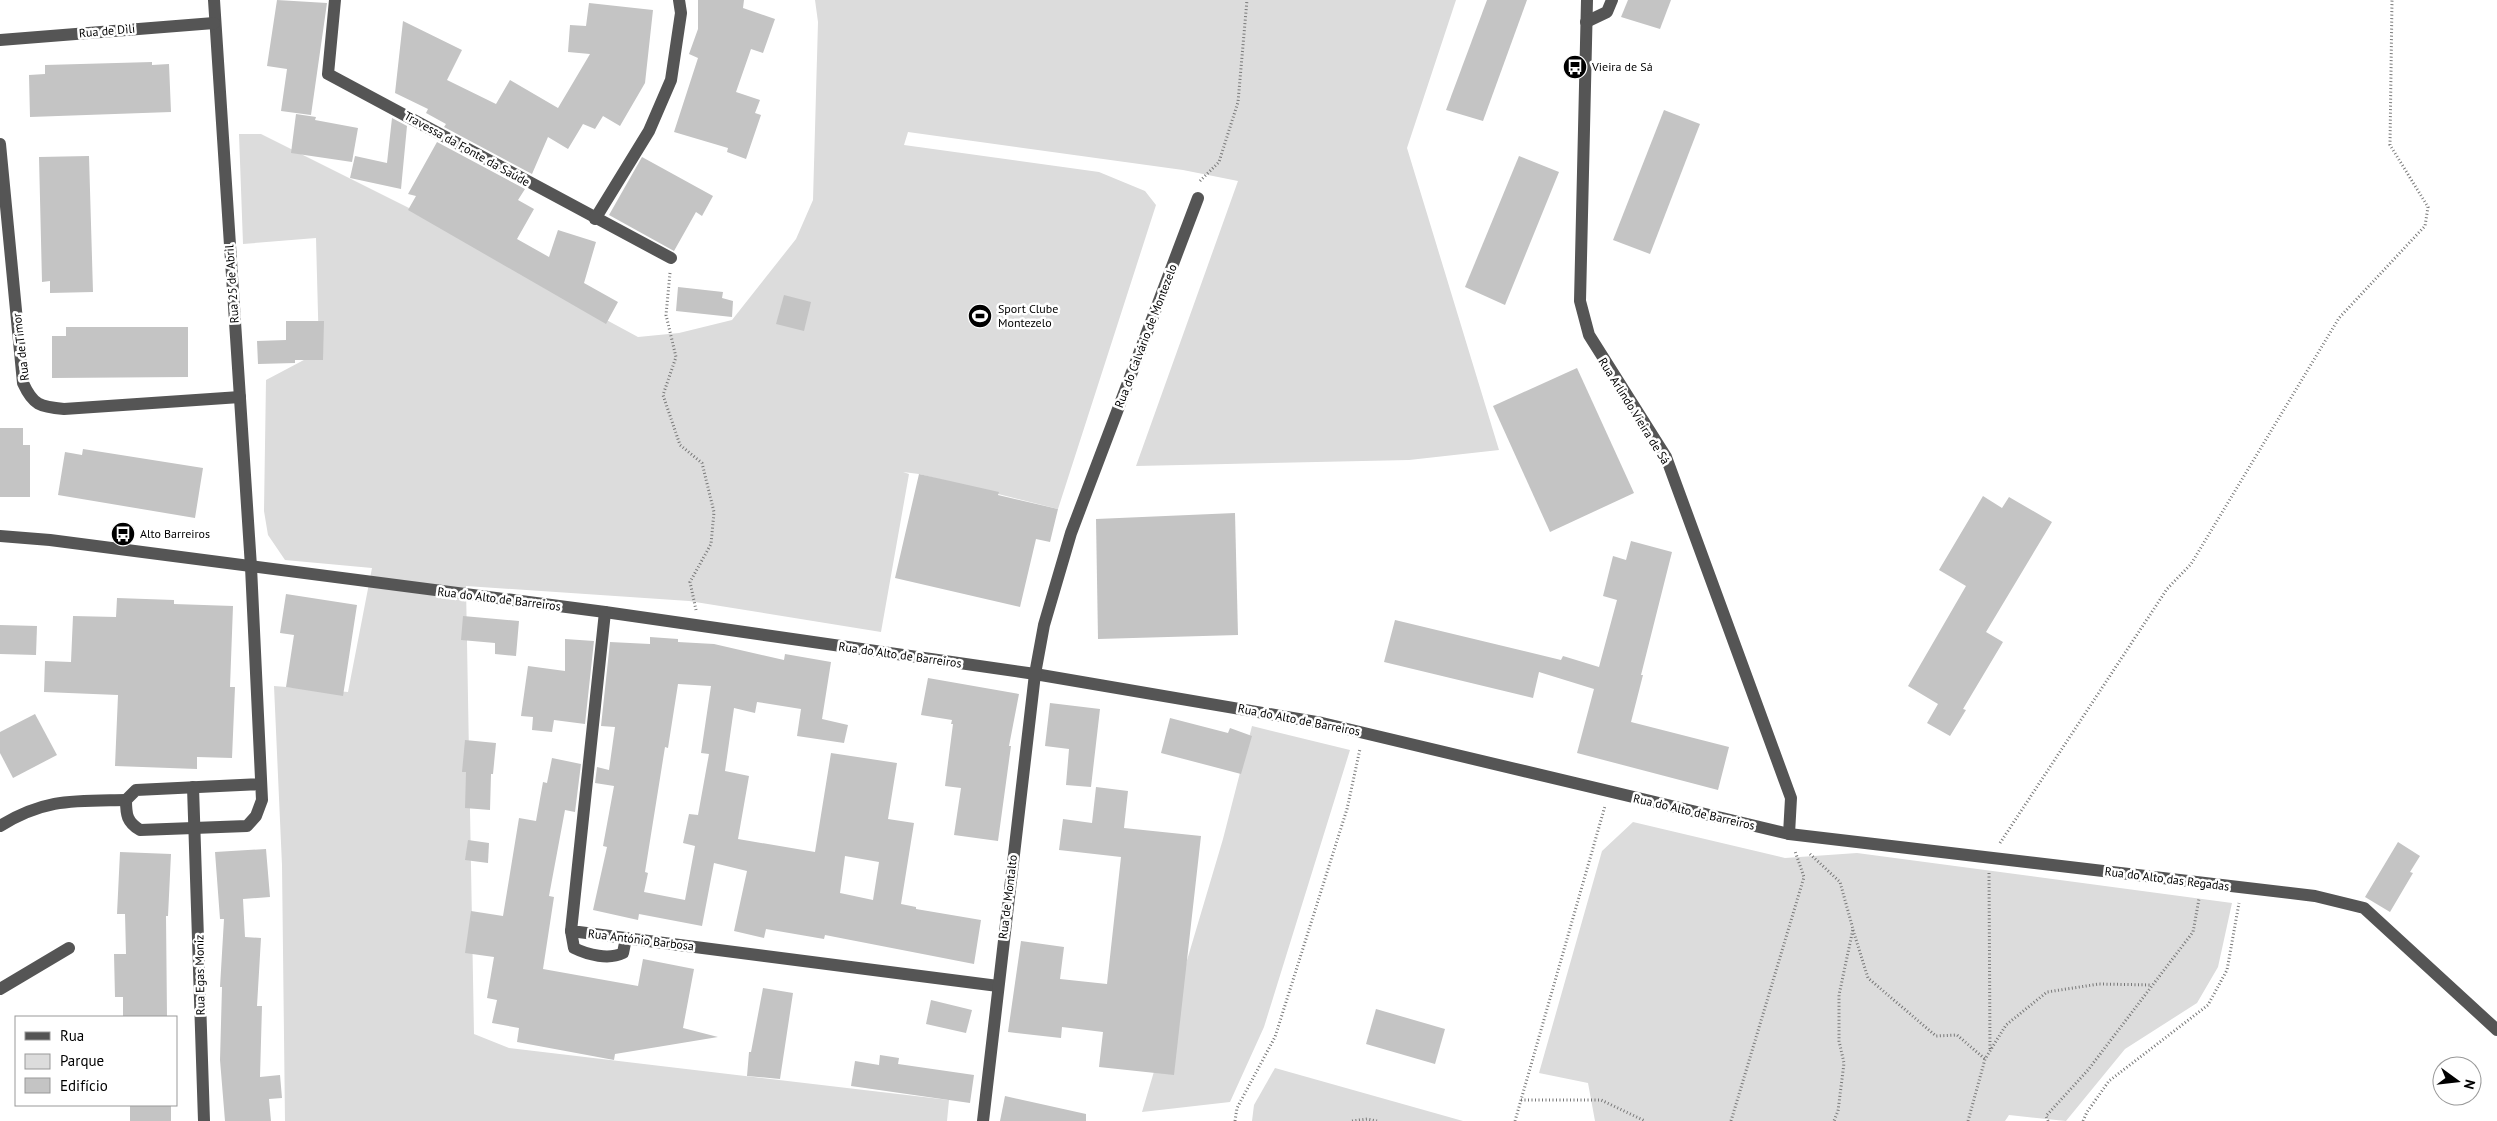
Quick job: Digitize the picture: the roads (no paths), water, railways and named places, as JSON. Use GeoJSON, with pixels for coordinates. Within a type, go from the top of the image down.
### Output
{"type":"FeatureCollection","features":[{"type":"Feature","properties":{"kind":"street","name":"Rua 25 de Abril"},"geometry":{"type":"LineString","coordinates":[[214,0],[251,567]]}},
{"type":"Feature","properties":{"kind":"street","name":"Travessa da Fonte da Saúde"},"geometry":{"type":"LineString","coordinates":[[335,0],[328,74],[595,219],[671,258]]}},
{"type":"Feature","properties":{"kind":"street"},"geometry":{"type":"LineString","coordinates":[[595,219],[649,131],[671,80],[681,13],[678,0]]}},
{"type":"Feature","properties":{"kind":"street","name":"Rua Arlindo Vieira de Sá"},"geometry":{"type":"LineString","coordinates":[[1587,0],[1580,301],[1593,344],[1666,457],[1791,798],[1789,834]]}},
{"type":"Feature","properties":{"kind":"street"},"geometry":{"type":"LineString","coordinates":[[1586,22],[1607,12],[1612,0]]}},
{"type":"Feature","properties":{"kind":"street","name":"Rua de Dili"},"geometry":{"type":"LineString","coordinates":[[0,40],[214,23]]}},
{"type":"Feature","properties":{"kind":"street","name":"Rua de Timor"},"geometry":{"type":"LineString","coordinates":[[0,144],[23,382],[30,398],[44,407],[64,409],[240,398]]}},
{"type":"Feature","properties":{"kind":"street","name":"Rua do Calvário de Montezelo"},"geometry":{"type":"LineString","coordinates":[[1035,674],[1044,625],[1071,533],[1198,198]]}},
{"type":"Feature","properties":{"kind":"street","name":"Rua do Alto de Barreiros"},"geometry":{"type":"LineString","coordinates":[[0,536],[50,540],[605,612],[1035,674],[1322,723],[1789,834]]}},
{"type":"Feature","properties":{"kind":"street"},"geometry":{"type":"LineString","coordinates":[[126,800],[126,816],[131,824],[140,830],[247,826],[256,816],[262,800],[251,567]]}},
{"type":"Feature","properties":{"kind":"street","name":"Rua António Barbosa"},"geometry":{"type":"LineString","coordinates":[[605,612],[572,931],[998,986]]}},
{"type":"Feature","properties":{"kind":"street","name":"Rua de Montalto"},"geometry":{"type":"LineString","coordinates":[[983,1121],[1035,674]]}},
{"type":"Feature","properties":{"kind":"street"},"geometry":{"type":"LineString","coordinates":[[0,826],[23,812],[59,802],[126,800],[136,790],[260,784]]}},
{"type":"Feature","properties":{"kind":"street","name":"Rua Egas Moniz"},"geometry":{"type":"LineString","coordinates":[[194,787],[204,1121]]}},
{"type":"Feature","properties":{"kind":"street","name":"Rua do Alto das Regadas"},"geometry":{"type":"LineString","coordinates":[[1789,834],[2315,896],[2364,908],[2497,1030]]}},
{"type":"Feature","properties":{"kind":"street"},"geometry":{"type":"LineString","coordinates":[[572,931],[574,948],[582,952],[615,957],[623,954],[626,938]]}},
{"type":"Feature","properties":{"kind":"street"},"geometry":{"type":"LineString","coordinates":[[0,988],[69,948]]}},
{"type":"Feature","properties":{"kind":"place","name":"Vieira de Sá"},"geometry":{"type":"Point","coordinates":[1575,67]}},
{"type":"Feature","properties":{"kind":"place","name":"Sport Clube Montezelo"},"geometry":{"type":"Point","coordinates":[980,316]}},
{"type":"Feature","properties":{"kind":"place","name":"Alto Barreiros"},"geometry":{"type":"Point","coordinates":[123,534]}}]}
